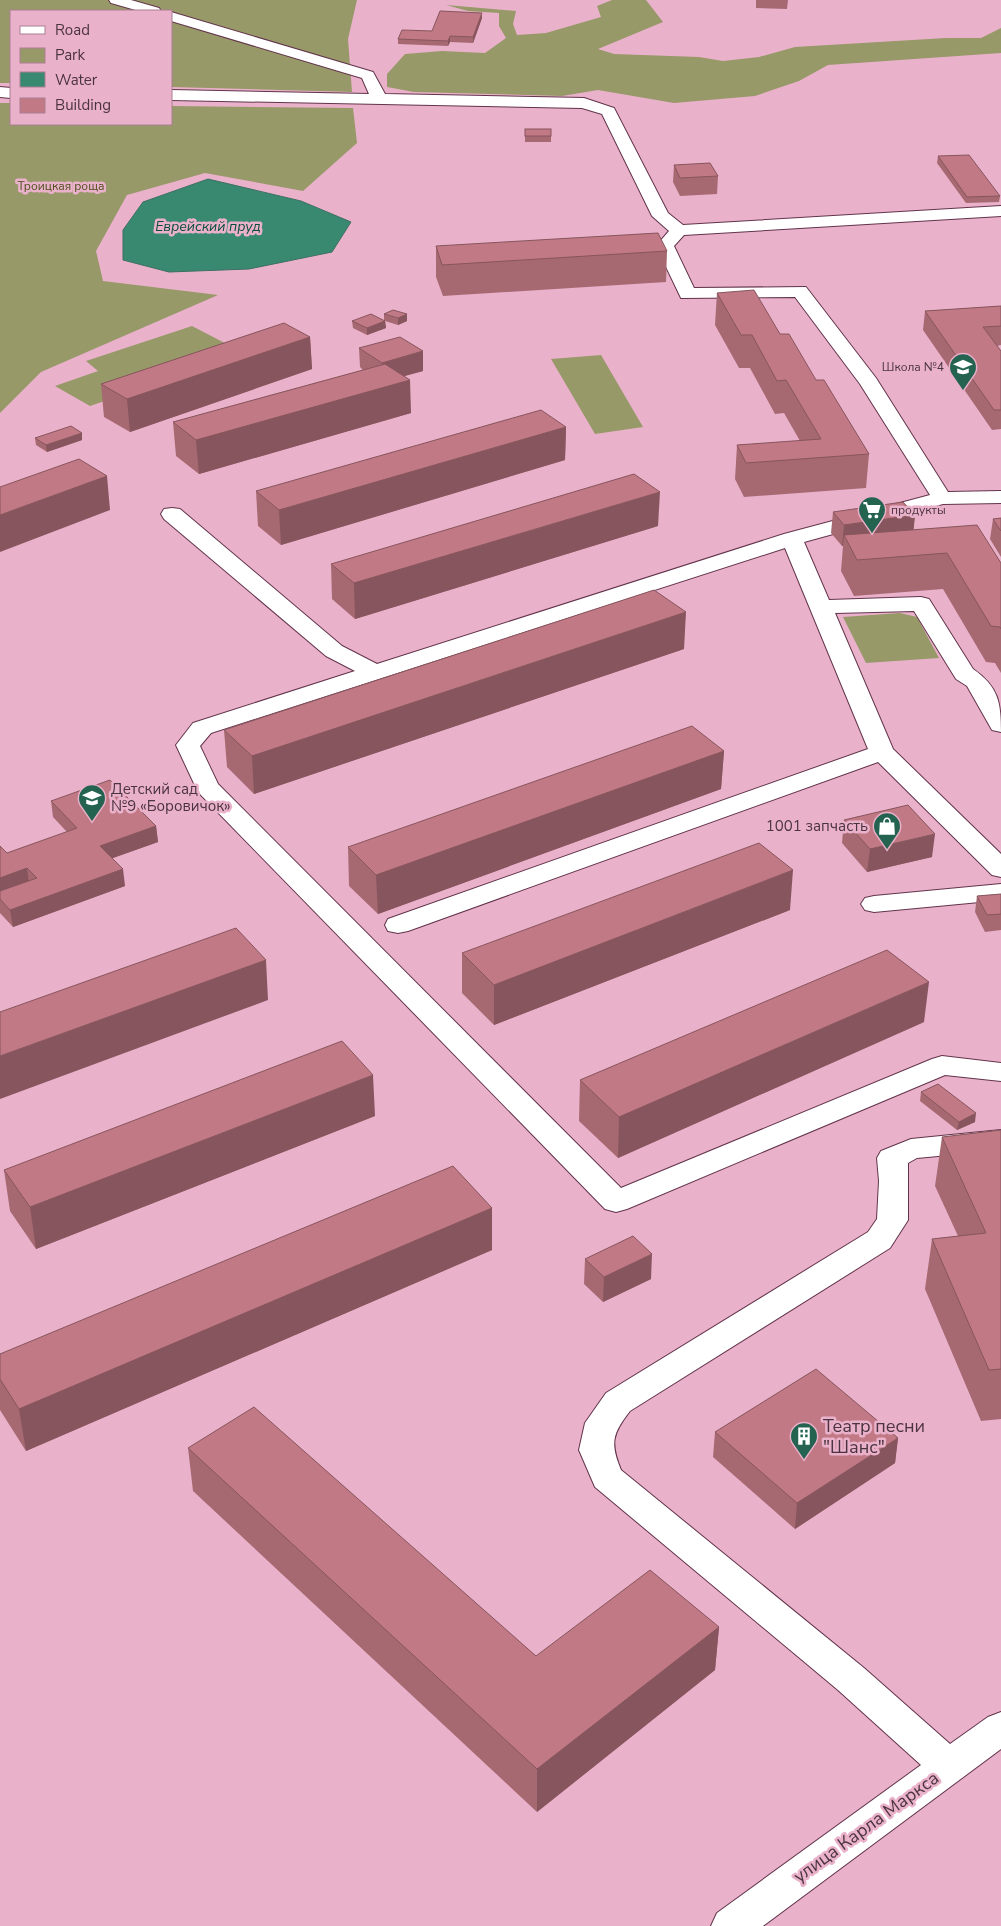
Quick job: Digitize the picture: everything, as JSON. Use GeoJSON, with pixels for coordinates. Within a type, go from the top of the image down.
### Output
{"type":"FeatureCollection","features":[{"type":"Feature","properties":{"kind":"street"},"geometry":{"type":"LineString","coordinates":[[116,0],[151,10]]}},
{"type":"Feature","properties":{"kind":"street"},"geometry":{"type":"LineString","coordinates":[[172,16],[368,75],[378,97]]}},
{"type":"Feature","properties":{"kind":"street"},"geometry":{"type":"LineString","coordinates":[[172,94],[571,101],[584,103],[608,111],[661,216],[679,230],[1001,211]]}},
{"type":"Feature","properties":{"kind":"street"},"geometry":{"type":"LineString","coordinates":[[679,230],[665,246],[687,294],[800,291],[869,382],[942,498]]}},
{"type":"Feature","properties":{"kind":"street"},"geometry":{"type":"LineString","coordinates":[[1001,496],[942,498],[792,540],[202,728],[188,745],[207,787],[616,1202],[942,1064],[1001,1072]]}},
{"type":"Feature","properties":{"kind":"street"},"geometry":{"type":"LineString","coordinates":[[172,514],[334,650],[376,673]]}},
{"type":"Feature","properties":{"kind":"street"},"geometry":{"type":"LineString","coordinates":[[792,540],[882,752],[1001,869]]}},
{"type":"Feature","properties":{"kind":"street"},"geometry":{"type":"LineString","coordinates":[[821,607],[921,604],[964,674],[976,682],[1001,725]]}},
{"type":"Feature","properties":{"kind":"street"},"geometry":{"type":"LineString","coordinates":[[398,925],[882,752]]}},
{"type":"Feature","properties":{"kind":"street"},"geometry":{"type":"LineString","coordinates":[[874,904],[1001,892]]}},
{"type":"Feature","properties":{"kind":"street"},"geometry":{"type":"LineString","coordinates":[[949,1766],[851,1679],[607,1478],[596,1450],[602,1423],[618,1402],[879,1240],[892,1220],[894,1182],[892,1158],[911,1149],[1001,1140]]}},
{"type":"Feature","properties":{"kind":"street","name":"улица Карла Маркса"},"geometry":{"type":"LineString","coordinates":[[731,1926],[1001,1728]]}},
{"type":"Feature","properties":{"kind":"green space"},"geometry":{"type":"Polygon","coordinates":[[[0,0],[357,0],[348,39],[352,92],[172,87],[172,10],[10,10],[10,83],[0,83],[0,0]]]}},
{"type":"Feature","properties":{"kind":"green space"},"geometry":{"type":"Polygon","coordinates":[[[612,0],[646,0],[663,22],[598,49],[614,54],[699,57],[723,61],[759,57],[795,47],[946,38],[981,38],[1001,28],[1001,53],[828,65],[799,81],[755,96],[674,103],[598,90],[562,96],[414,92],[387,87],[387,74],[405,54],[442,51],[485,53],[506,38],[499,26],[499,13],[468,11],[446,5],[516,11],[513,24],[517,35],[546,33],[601,17],[597,6],[612,0]]]}},
{"type":"Feature","properties":{"kind":"green space","name":"Троицкая роща"},"geometry":{"type":"Polygon","coordinates":[[[0,103],[10,103],[10,125],[172,125],[172,106],[353,108],[357,143],[303,191],[205,173],[127,195],[96,251],[103,281],[218,295],[41,372],[0,413],[0,103]]]}},
{"type":"Feature","properties":{"kind":"green space"},"geometry":{"type":"Polygon","coordinates":[[[192,326],[244,353],[90,406],[55,386],[98,371],[86,361],[192,326]]]}},
{"type":"Feature","properties":{"kind":"green space"},"geometry":{"type":"Polygon","coordinates":[[[601,355],[643,427],[595,434],[551,359],[601,355]]]}},
{"type":"Feature","properties":{"kind":"green space"},"geometry":{"type":"Polygon","coordinates":[[[900,613],[917,617],[939,658],[866,663],[843,617],[900,613]]]}},
{"type":"Feature","properties":{"kind":"water","name":"Еврейский пруд"},"geometry":{"type":"Polygon","coordinates":[[[208,179],[301,201],[351,222],[332,252],[249,269],[169,272],[123,260],[123,230],[143,202],[208,179]]]}},
{"type":"Feature","properties":{"kind":"building"},"geometry":{"type":"Polygon","coordinates":[[[440,11],[482,13],[473,37],[450,36],[448,41],[398,39],[402,30],[432,31],[440,11]]]}},
{"type":"Feature","properties":{"kind":"building"},"geometry":{"type":"Polygon","coordinates":[[[525,129],[551,129],[551,136],[525,136],[525,129]]]}},
{"type":"Feature","properties":{"kind":"building"},"geometry":{"type":"Polygon","coordinates":[[[969,155],[1000,196],[967,197],[938,156],[969,155]]]}},
{"type":"Feature","properties":{"kind":"building"},"geometry":{"type":"Polygon","coordinates":[[[710,163],[718,176],[680,178],[674,165],[710,163]]]}},
{"type":"Feature","properties":{"kind":"building"},"geometry":{"type":"Polygon","coordinates":[[[658,233],[667,251],[442,265],[436,246],[658,233]]]}},
{"type":"Feature","properties":{"kind":"building"},"geometry":{"type":"Polygon","coordinates":[[[754,290],[780,334],[789,334],[816,380],[824,380],[869,454],[746,463],[737,445],[821,439],[786,380],[777,381],[752,335],[741,335],[717,293],[754,290]]]}},
{"type":"Feature","properties":{"kind":"building"},"geometry":{"type":"Polygon","coordinates":[[[1001,306],[1001,326],[983,327],[1001,351],[1001,410],[994,410],[925,311],[1001,306]]]}},
{"type":"Feature","properties":{"kind":"building"},"geometry":{"type":"Polygon","coordinates":[[[393,310],[407,314],[398,318],[384,314],[393,310]]]}},
{"type":"Feature","properties":{"kind":"building"},"geometry":{"type":"Polygon","coordinates":[[[371,314],[385,321],[367,328],[352,321],[371,314]]]}},
{"type":"Feature","properties":{"kind":"building"},"geometry":{"type":"Polygon","coordinates":[[[284,323],[310,337],[127,399],[101,384],[284,323]]]}},
{"type":"Feature","properties":{"kind":"building"},"geometry":{"type":"Polygon","coordinates":[[[400,337],[423,351],[382,363],[359,348],[400,337]]]}},
{"type":"Feature","properties":{"kind":"building"},"geometry":{"type":"Polygon","coordinates":[[[385,364],[410,380],[196,440],[173,422],[385,364]]]}},
{"type":"Feature","properties":{"kind":"building"},"geometry":{"type":"Polygon","coordinates":[[[541,410],[566,427],[279,510],[256,491],[541,410]]]}},
{"type":"Feature","properties":{"kind":"building"},"geometry":{"type":"Polygon","coordinates":[[[71,426],[82,433],[46,445],[35,438],[71,426]]]}},
{"type":"Feature","properties":{"kind":"building"},"geometry":{"type":"Polygon","coordinates":[[[79,459],[107,476],[0,515],[0,487],[79,459]]]}},
{"type":"Feature","properties":{"kind":"building"},"geometry":{"type":"Polygon","coordinates":[[[634,474],[660,492],[354,583],[331,564],[634,474]]]}},
{"type":"Feature","properties":{"kind":"building"},"geometry":{"type":"Polygon","coordinates":[[[903,502],[915,515],[844,525],[833,512],[903,502]]]}},
{"type":"Feature","properties":{"kind":"building"},"geometry":{"type":"Polygon","coordinates":[[[1001,518],[1001,531],[993,519],[1001,518]]]}},
{"type":"Feature","properties":{"kind":"building"},"geometry":{"type":"Polygon","coordinates":[[[977,525],[1001,563],[1001,629],[1000,627],[991,626],[947,553],[857,560],[844,535],[977,525]]]}},
{"type":"Feature","properties":{"kind":"building"},"geometry":{"type":"Polygon","coordinates":[[[654,590],[686,612],[252,756],[224,730],[654,590]]]}},
{"type":"Feature","properties":{"kind":"building"},"geometry":{"type":"Polygon","coordinates":[[[692,726],[724,751],[376,875],[348,847],[692,726]]]}},
{"type":"Feature","properties":{"kind":"building"},"geometry":{"type":"Polygon","coordinates":[[[110,780],[156,826],[100,846],[123,869],[10,910],[0,899],[0,891],[37,878],[27,868],[0,878],[0,846],[7,853],[77,828],[51,801],[110,780]]]}},
{"type":"Feature","properties":{"kind":"building"},"geometry":{"type":"Polygon","coordinates":[[[908,805],[935,834],[870,849],[844,820],[908,805]]]}},
{"type":"Feature","properties":{"kind":"building"},"geometry":{"type":"Polygon","coordinates":[[[759,843],[793,870],[494,985],[462,953],[759,843]]]}},
{"type":"Feature","properties":{"kind":"building"},"geometry":{"type":"Polygon","coordinates":[[[1001,894],[1001,914],[987,915],[977,896],[1001,894]]]}},
{"type":"Feature","properties":{"kind":"building"},"geometry":{"type":"Polygon","coordinates":[[[236,928],[266,960],[0,1056],[0,1012],[236,928]]]}},
{"type":"Feature","properties":{"kind":"building"},"geometry":{"type":"Polygon","coordinates":[[[887,950],[929,982],[619,1117],[580,1080],[887,950]]]}},
{"type":"Feature","properties":{"kind":"building"},"geometry":{"type":"Polygon","coordinates":[[[342,1041],[373,1075],[30,1207],[4,1170],[342,1041]]]}},
{"type":"Feature","properties":{"kind":"building"},"geometry":{"type":"Polygon","coordinates":[[[938,1084],[976,1113],[959,1122],[921,1092],[938,1084]]]}},
{"type":"Feature","properties":{"kind":"building"},"geometry":{"type":"Polygon","coordinates":[[[1001,1130],[1001,1369],[989,1370],[932,1239],[986,1233],[942,1137],[1001,1130]]]}},
{"type":"Feature","properties":{"kind":"building"},"geometry":{"type":"Polygon","coordinates":[[[453,1166],[492,1208],[19,1409],[0,1379],[0,1354],[453,1166]]]}},
{"type":"Feature","properties":{"kind":"building"},"geometry":{"type":"Polygon","coordinates":[[[633,1236],[652,1254],[604,1277],[585,1259],[633,1236]]]}},
{"type":"Feature","properties":{"kind":"building","name":"Театр песни \"Шанс\""},"geometry":{"type":"Polygon","coordinates":[[[816,1369],[898,1438],[797,1503],[715,1432],[816,1369]]]}},
{"type":"Feature","properties":{"kind":"building"},"geometry":{"type":"Polygon","coordinates":[[[254,1407],[536,1656],[650,1570],[719,1627],[537,1769],[188,1448],[254,1407]]]}},
{"type":"Feature","properties":{"kind":"place","name":"Школа №4"},"geometry":{"type":"Point","coordinates":[963,391]}},
{"type":"Feature","properties":{"kind":"place","name":"продукты"},"geometry":{"type":"Point","coordinates":[872,534]}},
{"type":"Feature","properties":{"kind":"place","name":"Детский сад №9 «Боровичок»"},"geometry":{"type":"Point","coordinates":[92,822]}},
{"type":"Feature","properties":{"kind":"place","name":"1001 запчасть"},"geometry":{"type":"Point","coordinates":[887,850]}},
{"type":"Feature","properties":{"kind":"place","name":"Театр песни \"Шанс\""},"geometry":{"type":"Point","coordinates":[804,1460]}}]}
